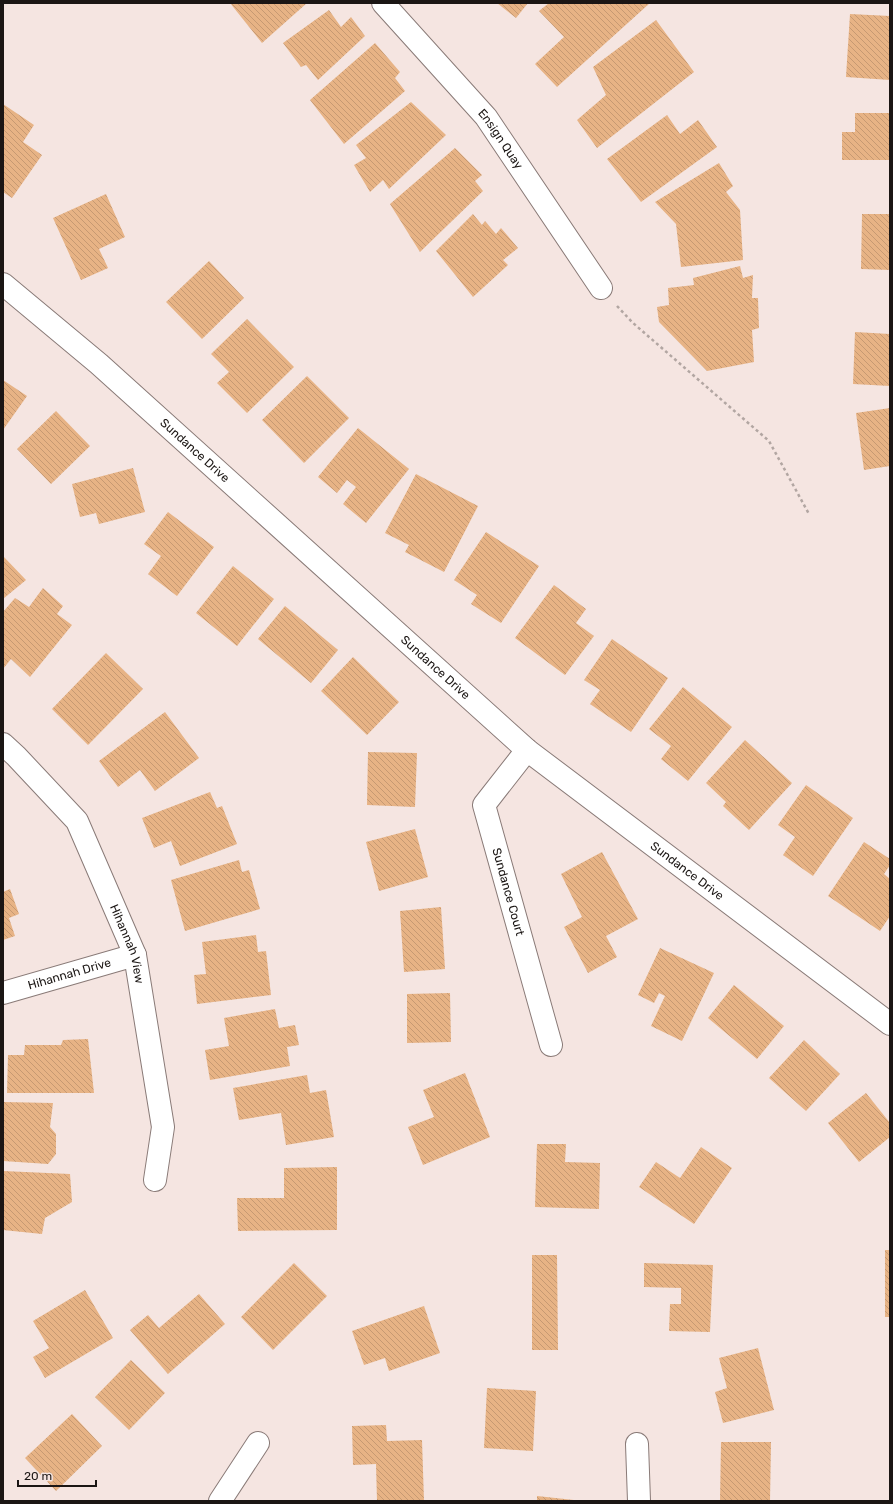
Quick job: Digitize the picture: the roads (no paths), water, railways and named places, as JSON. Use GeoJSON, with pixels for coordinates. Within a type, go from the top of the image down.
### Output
{"type":"FeatureCollection","features":[{"type":"Feature","properties":{"kind":"street","name":"Ensign Quay"},"geometry":{"type":"LineString","coordinates":[[383,3],[486,117],[601,288]]}},
{"type":"Feature","properties":{"kind":"street","name":"Sundance Drive"},"geometry":{"type":"LineString","coordinates":[[3,284],[99,364],[527,750],[890,1024]]}},
{"type":"Feature","properties":{"kind":"street","name":"Hihannah View"},"geometry":{"type":"LineString","coordinates":[[3,744],[77,821],[135,955],[162,1127],[155,1180]]}},
{"type":"Feature","properties":{"kind":"street","name":"Sundance Court"},"geometry":{"type":"LineString","coordinates":[[527,750],[484,805],[551,1045]]}},
{"type":"Feature","properties":{"kind":"street","name":"Hihannah Drive"},"geometry":{"type":"LineString","coordinates":[[3,993],[135,955]]}},
{"type":"Feature","properties":{"kind":"street"},"geometry":{"type":"LineString","coordinates":[[220,1501],[258,1443]]}},
{"type":"Feature","properties":{"kind":"street"},"geometry":{"type":"LineString","coordinates":[[637,1444],[639,1501]]}}]}
